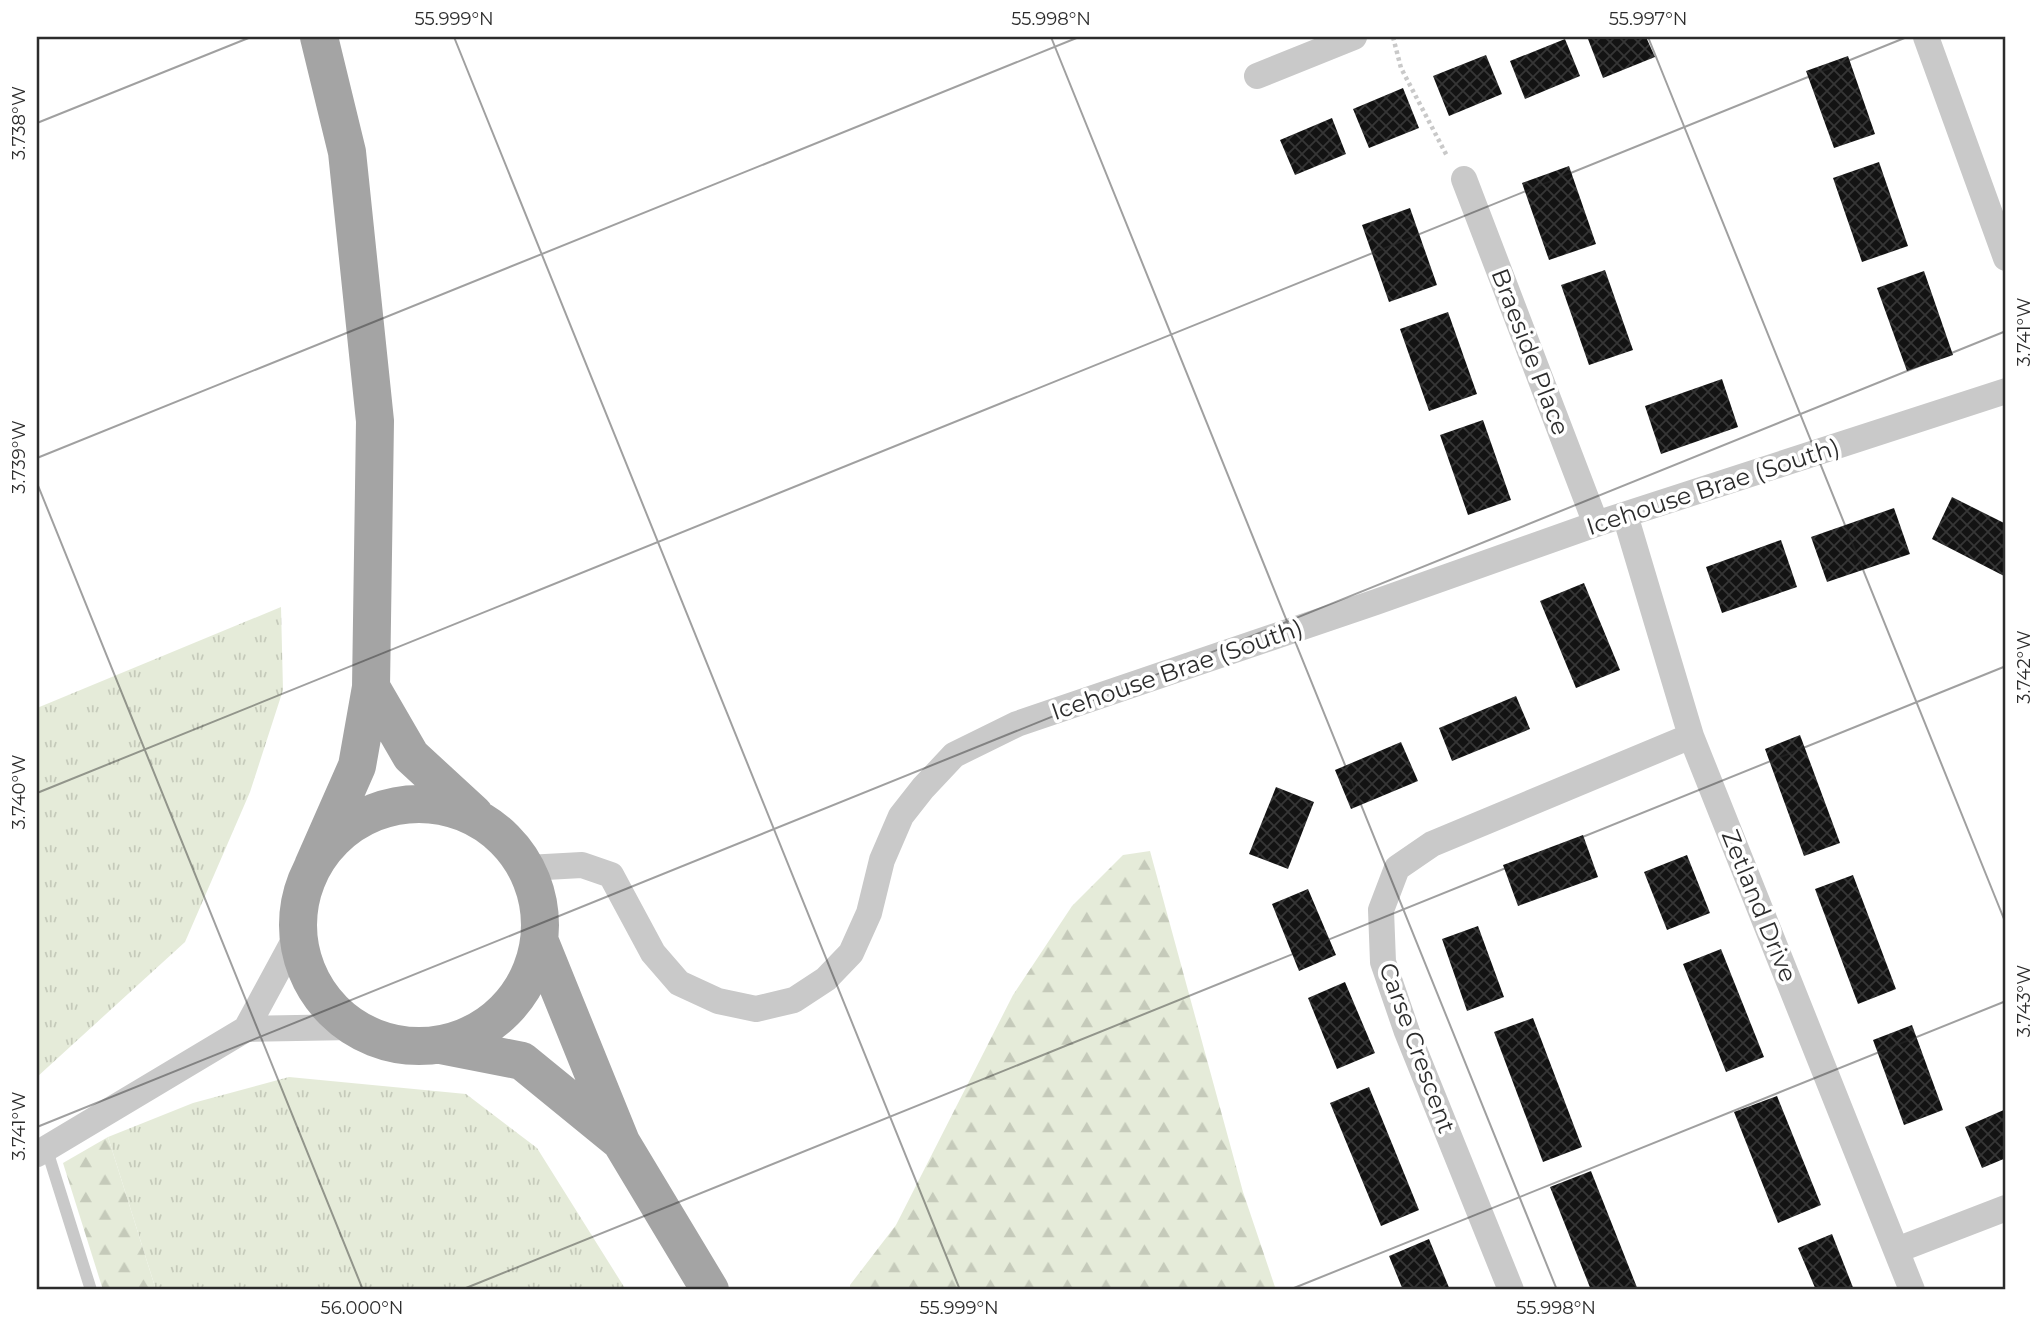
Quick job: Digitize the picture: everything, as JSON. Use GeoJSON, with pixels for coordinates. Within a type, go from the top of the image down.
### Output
{"type":"FeatureCollection","features":[{"type":"Feature","properties":{"kind":"main road"},"geometry":{"type":"LineString","coordinates":[[319,37],[347,152],[375,421],[371,687],[357,766],[301,898],[298,933],[306,970],[325,1002],[354,1027],[381,1040],[411,1046],[441,1045],[522,1061],[621,1142]]}},
{"type":"Feature","properties":{"kind":"main road"},"geometry":{"type":"LineString","coordinates":[[371,687],[411,756],[506,840],[527,868],[539,904],[540,942],[529,978],[507,1009],[477,1032],[441,1045]]}},
{"type":"Feature","properties":{"kind":"main road"},"geometry":{"type":"LineString","coordinates":[[313,866],[336,836],[368,814],[405,804],[444,806],[480,819]]}},
{"type":"Feature","properties":{"kind":"main road"},"geometry":{"type":"LineString","coordinates":[[540,942],[621,1142],[710,1290]]}},
{"type":"Feature","properties":{"kind":"street"},"geometry":{"type":"LineString","coordinates":[[1257,76],[1354,37]]}},
{"type":"Feature","properties":{"kind":"street"},"geometry":{"type":"LineString","coordinates":[[1926,37],[2006,258]]}},
{"type":"Feature","properties":{"kind":"street","name":"Braeside Place"},"geometry":{"type":"LineString","coordinates":[[1464,179],[1596,524]]}},
{"type":"Feature","properties":{"kind":"street","name":"Icehouse Brae (South)"},"geometry":{"type":"LineString","coordinates":[[527,868],[582,865],[611,875],[653,953],[679,983],[718,1001],[756,1009],[794,1000],[826,979],[851,953],[869,913],[882,860],[901,816],[954,755],[1017,724],[1596,524],[2006,391]]}},
{"type":"Feature","properties":{"kind":"street","name":"Zetland Drive"},"geometry":{"type":"LineString","coordinates":[[1625,515],[1690,736],[1912,1290]]}},
{"type":"Feature","properties":{"kind":"street","name":"Carse Crescent"},"geometry":{"type":"LineString","coordinates":[[1511,1290],[1407,1032],[1383,962],[1381,910],[1397,869],[1432,844],[1690,736]]}},
{"type":"Feature","properties":{"kind":"street"},"geometry":{"type":"LineString","coordinates":[[246,1029],[298,933]]}},
{"type":"Feature","properties":{"kind":"street"},"geometry":{"type":"LineString","coordinates":[[41,1150],[246,1029],[354,1027]]}},
{"type":"Feature","properties":{"kind":"street"},"geometry":{"type":"LineString","coordinates":[[1897,1250],[2006,1208]]}},
{"type":"Feature","properties":{"kind":"lane"},"geometry":{"type":"LineString","coordinates":[[41,1150],[90,1290]]}},
{"type":"Feature","properties":{"kind":"path"},"geometry":{"type":"LineString","coordinates":[[1393,37],[1401,68],[1441,148],[1464,179]]}},
{"type":"Feature","properties":{"kind":"green space"},"geometry":{"type":"Polygon","coordinates":[[[281,607],[283,690],[250,792],[185,942],[37,1077],[37,708],[281,607]]]}},
{"type":"Feature","properties":{"kind":"green space"},"geometry":{"type":"Polygon","coordinates":[[[1150,851],[1243,1192],[1276,1290],[850,1290],[850,1285],[896,1225],[1013,995],[1072,906],[1123,855],[1150,851]]]}},
{"type":"Feature","properties":{"kind":"green space"},"geometry":{"type":"Polygon","coordinates":[[[289,1077],[466,1094],[537,1148],[626,1290],[156,1290],[108,1137],[193,1103],[289,1077]]]}},
{"type":"Feature","properties":{"kind":"green space"},"geometry":{"type":"Polygon","coordinates":[[[108,1137],[156,1290],[103,1290],[63,1163],[108,1137]]]}},
{"type":"Feature","properties":{"kind":"building"},"geometry":{"type":"Polygon","coordinates":[[[1646,37],[1655,57],[1603,78],[1588,39],[1646,37]]]}},
{"type":"Feature","properties":{"kind":"building"},"geometry":{"type":"Polygon","coordinates":[[[1565,39],[1580,76],[1525,99],[1510,61],[1565,39]]]}},
{"type":"Feature","properties":{"kind":"building"},"geometry":{"type":"Polygon","coordinates":[[[1486,55],[1502,94],[1449,116],[1433,76],[1486,55]]]}},
{"type":"Feature","properties":{"kind":"building"},"geometry":{"type":"Polygon","coordinates":[[[1848,56],[1875,134],[1834,148],[1806,71],[1848,56]]]}},
{"type":"Feature","properties":{"kind":"building"},"geometry":{"type":"Polygon","coordinates":[[[1403,88],[1419,128],[1369,148],[1353,109],[1403,88]]]}},
{"type":"Feature","properties":{"kind":"building"},"geometry":{"type":"Polygon","coordinates":[[[1332,118],[1346,154],[1295,175],[1280,140],[1332,118]]]}},
{"type":"Feature","properties":{"kind":"building"},"geometry":{"type":"Polygon","coordinates":[[[1879,162],[1908,246],[1862,262],[1833,178],[1879,162]]]}},
{"type":"Feature","properties":{"kind":"building"},"geometry":{"type":"Polygon","coordinates":[[[1569,166],[1596,244],[1549,260],[1522,183],[1569,166]]]}},
{"type":"Feature","properties":{"kind":"building"},"geometry":{"type":"Polygon","coordinates":[[[1410,208],[1437,285],[1389,302],[1362,225],[1410,208]]]}},
{"type":"Feature","properties":{"kind":"building"},"geometry":{"type":"Polygon","coordinates":[[[1605,270],[1633,350],[1589,365],[1561,285],[1605,270]]]}},
{"type":"Feature","properties":{"kind":"building"},"geometry":{"type":"Polygon","coordinates":[[[1924,271],[1953,355],[1907,371],[1877,288],[1924,271]]]}},
{"type":"Feature","properties":{"kind":"building"},"geometry":{"type":"Polygon","coordinates":[[[1448,312],[1477,394],[1429,411],[1400,329],[1448,312]]]}},
{"type":"Feature","properties":{"kind":"building"},"geometry":{"type":"Polygon","coordinates":[[[1722,379],[1738,427],[1661,454],[1645,406],[1722,379]]]}},
{"type":"Feature","properties":{"kind":"building"},"geometry":{"type":"Polygon","coordinates":[[[1483,420],[1511,500],[1468,515],[1440,435],[1483,420]]]}},
{"type":"Feature","properties":{"kind":"building"},"geometry":{"type":"Polygon","coordinates":[[[1952,497],[2006,524],[2006,577],[1932,539],[1952,497]]]}},
{"type":"Feature","properties":{"kind":"building"},"geometry":{"type":"Polygon","coordinates":[[[1894,508],[1910,554],[1827,582],[1811,537],[1894,508]]]}},
{"type":"Feature","properties":{"kind":"building"},"geometry":{"type":"Polygon","coordinates":[[[1781,540],[1797,587],[1722,613],[1706,567],[1781,540]]]}},
{"type":"Feature","properties":{"kind":"building"},"geometry":{"type":"Polygon","coordinates":[[[1584,583],[1620,670],[1576,688],[1540,601],[1584,583]]]}},
{"type":"Feature","properties":{"kind":"building"},"geometry":{"type":"Polygon","coordinates":[[[1516,696],[1530,729],[1452,761],[1439,728],[1516,696]]]}},
{"type":"Feature","properties":{"kind":"building"},"geometry":{"type":"Polygon","coordinates":[[[1800,735],[1840,843],[1804,856],[1765,749],[1800,735]]]}},
{"type":"Feature","properties":{"kind":"building"},"geometry":{"type":"Polygon","coordinates":[[[1401,742],[1418,781],[1351,809],[1335,770],[1401,742]]]}},
{"type":"Feature","properties":{"kind":"building"},"geometry":{"type":"Polygon","coordinates":[[[1276,787],[1314,802],[1288,869],[1249,854],[1276,787]]]}},
{"type":"Feature","properties":{"kind":"building"},"geometry":{"type":"Polygon","coordinates":[[[1583,835],[1598,877],[1518,906],[1503,865],[1583,835]]]}},
{"type":"Feature","properties":{"kind":"building"},"geometry":{"type":"Polygon","coordinates":[[[1687,855],[1710,913],[1667,930],[1644,872],[1687,855]]]}},
{"type":"Feature","properties":{"kind":"building"},"geometry":{"type":"Polygon","coordinates":[[[1853,875],[1896,989],[1858,1004],[1815,889],[1853,875]]]}},
{"type":"Feature","properties":{"kind":"building"},"geometry":{"type":"Polygon","coordinates":[[[1308,889],[1336,955],[1299,971],[1272,904],[1308,889]]]}},
{"type":"Feature","properties":{"kind":"building"},"geometry":{"type":"Polygon","coordinates":[[[1478,926],[1504,997],[1467,1011],[1442,939],[1478,926]]]}},
{"type":"Feature","properties":{"kind":"building"},"geometry":{"type":"Polygon","coordinates":[[[1721,949],[1764,1057],[1726,1072],[1683,964],[1721,949]]]}},
{"type":"Feature","properties":{"kind":"building"},"geometry":{"type":"Polygon","coordinates":[[[1345,982],[1375,1053],[1337,1069],[1308,998],[1345,982]]]}},
{"type":"Feature","properties":{"kind":"building"},"geometry":{"type":"Polygon","coordinates":[[[1533,1018],[1582,1147],[1543,1162],[1494,1032],[1533,1018]]]}},
{"type":"Feature","properties":{"kind":"building"},"geometry":{"type":"Polygon","coordinates":[[[1912,1025],[1943,1110],[1904,1125],[1873,1040],[1912,1025]]]}},
{"type":"Feature","properties":{"kind":"building"},"geometry":{"type":"Polygon","coordinates":[[[1369,1087],[1419,1210],[1381,1226],[1330,1103],[1369,1087]]]}},
{"type":"Feature","properties":{"kind":"building"},"geometry":{"type":"Polygon","coordinates":[[[1777,1096],[1821,1205],[1778,1223],[1734,1112],[1777,1096]]]}},
{"type":"Feature","properties":{"kind":"building"},"geometry":{"type":"Polygon","coordinates":[[[2006,1109],[2006,1158],[1982,1168],[1965,1127],[2006,1109]]]}},
{"type":"Feature","properties":{"kind":"building"},"geometry":{"type":"Polygon","coordinates":[[[1591,1171],[1638,1290],[1591,1290],[1550,1187],[1591,1171]]]}},
{"type":"Feature","properties":{"kind":"building"},"geometry":{"type":"Polygon","coordinates":[[[1832,1234],[1854,1290],[1816,1290],[1798,1248],[1832,1234]]]}},
{"type":"Feature","properties":{"kind":"building"},"geometry":{"type":"Polygon","coordinates":[[[1429,1239],[1450,1290],[1403,1290],[1389,1256],[1429,1239]]]}}]}
